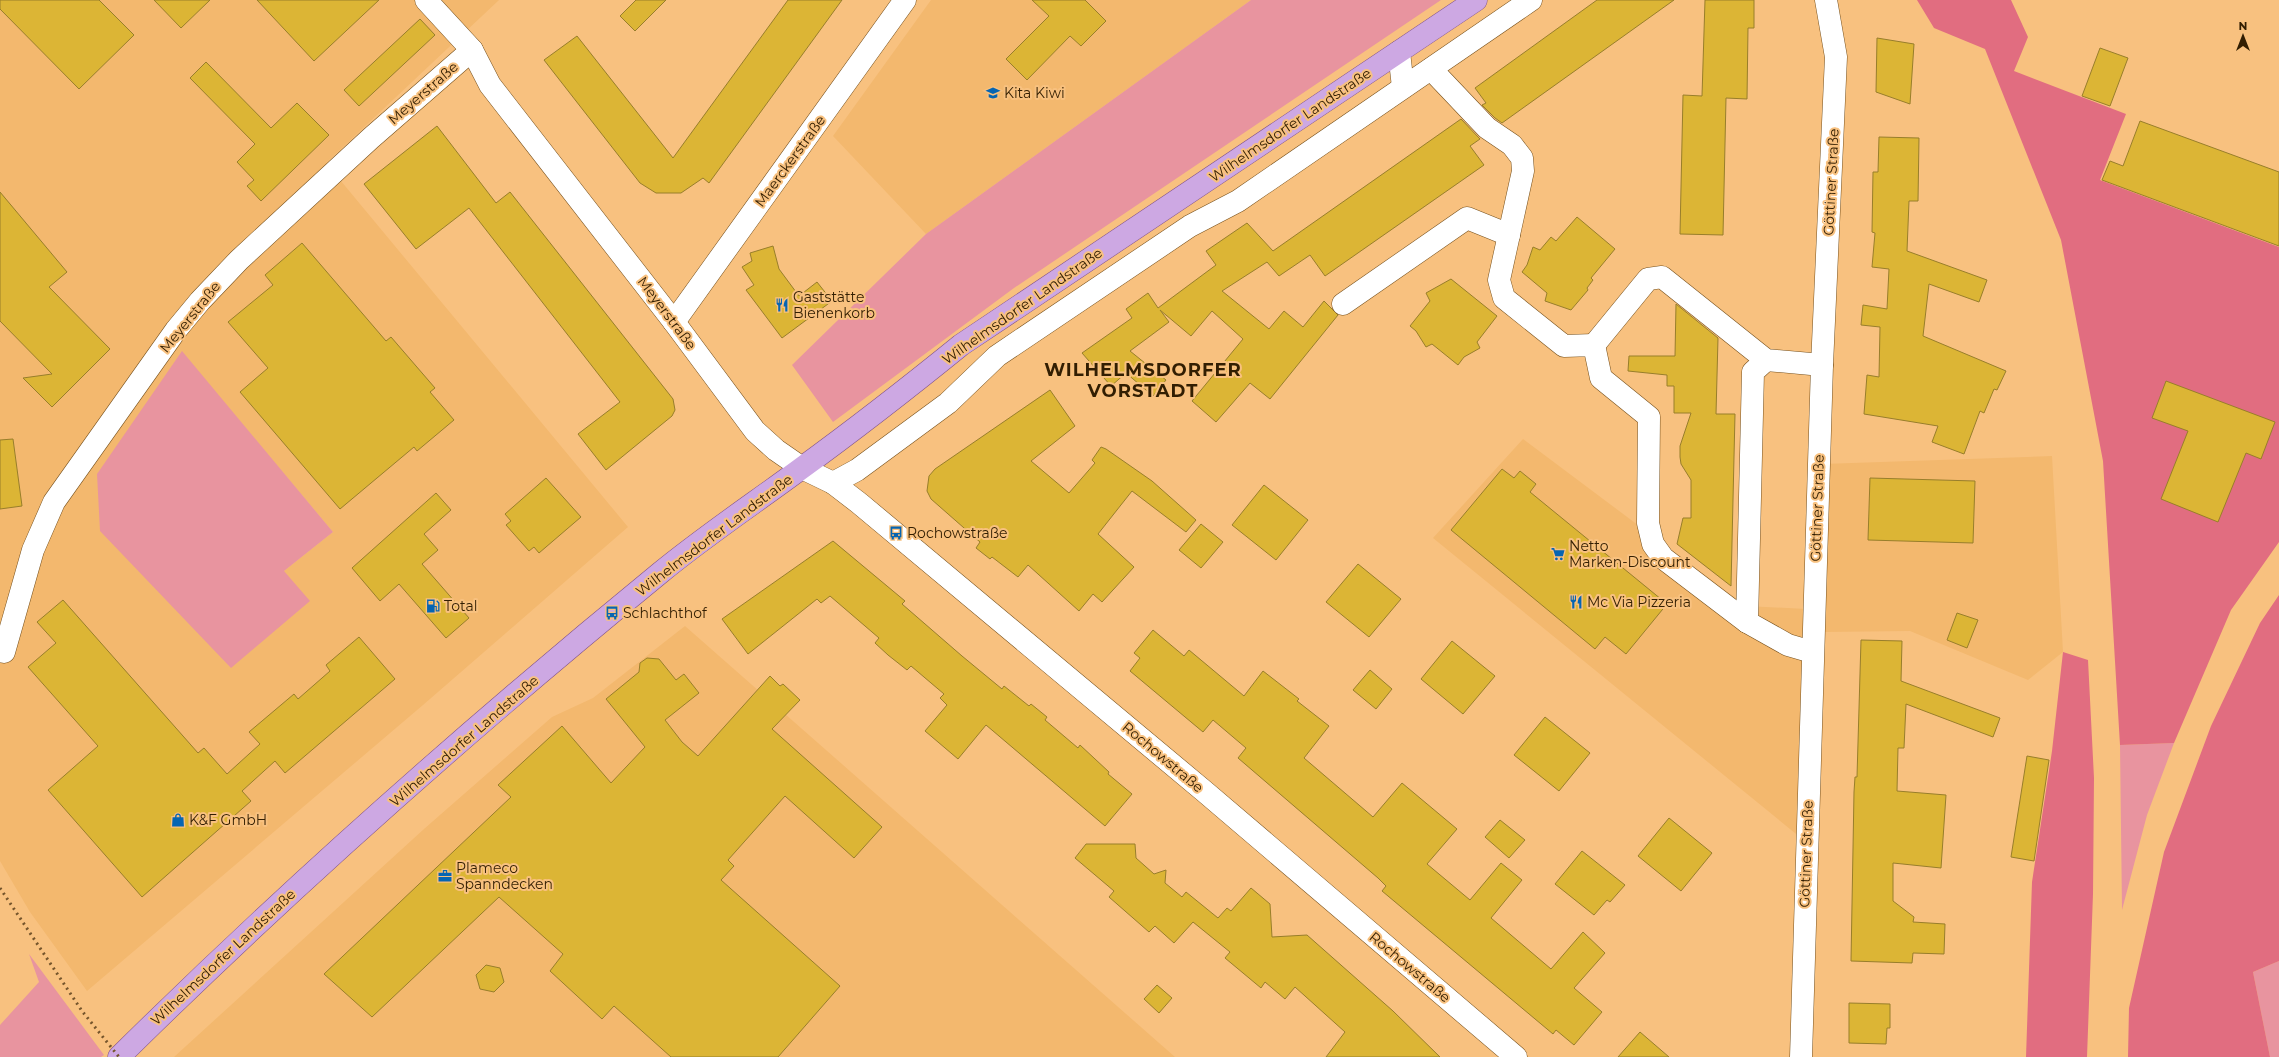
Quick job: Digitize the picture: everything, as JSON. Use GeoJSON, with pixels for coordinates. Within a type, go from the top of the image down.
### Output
{"type":"FeatureCollection","features":[{"type":"Feature","properties":{"kind":"main road","name":"Wilhelmsdorfer Landstraße"},"geometry":{"type":"LineString","coordinates":[[119,1057],[219,959],[303,882],[468,736],[663,571],[899,396],[961,345],[1476,0]]}},
{"type":"Feature","properties":{"kind":"street","name":"Meyerstraße"},"geometry":{"type":"LineString","coordinates":[[426,0],[472,50],[490,85],[674,322],[754,431],[776,450],[802,468]]}},
{"type":"Feature","properties":{"kind":"street","name":"Maerckerstraße"},"geometry":{"type":"LineString","coordinates":[[674,322],[905,0]]}},
{"type":"Feature","properties":{"kind":"street","name":"Wilhelmsdorfer Landstraße"},"geometry":{"type":"LineString","coordinates":[[833,483],[857,470],[948,403],[997,356],[1190,226],[1238,201],[1531,0]]}},
{"type":"Feature","properties":{"kind":"street","name":"Göttiner Straße"},"geometry":{"type":"LineString","coordinates":[[1801,1057],[1812,652],[1822,365],[1836,58],[1826,0]]}},
{"type":"Feature","properties":{"kind":"street","name":"Meyerstraße"},"geometry":{"type":"LineString","coordinates":[[4,652],[33,550],[54,502],[176,330],[200,301],[239,260],[371,138],[472,50]]}},
{"type":"Feature","properties":{"kind":"street"},"geometry":{"type":"LineString","coordinates":[[1399,52],[1404,87]]}},
{"type":"Feature","properties":{"kind":"street"},"geometry":{"type":"LineString","coordinates":[[1431,69],[1487,128],[1512,145],[1522,158],[1524,171],[1499,280],[1504,298],[1547,334],[1564,346],[1594,345],[1648,279],[1662,277],[1766,360],[1822,365]]}},
{"type":"Feature","properties":{"kind":"street"},"geometry":{"type":"LineString","coordinates":[[1180,198],[1190,226]]}},
{"type":"Feature","properties":{"kind":"street"},"geometry":{"type":"LineString","coordinates":[[1344,304],[1467,218],[1509,235]]}},
{"type":"Feature","properties":{"kind":"street"},"geometry":{"type":"LineString","coordinates":[[1594,345],[1601,378],[1649,417],[1648,523],[1653,544],[1663,558],[1747,622],[1788,645],[1812,652]]}},
{"type":"Feature","properties":{"kind":"street"},"geometry":{"type":"LineString","coordinates":[[1747,622],[1753,372],[1766,360]]}},
{"type":"Feature","properties":{"kind":"street","name":"Rochowstraße"},"geometry":{"type":"LineString","coordinates":[[802,468],[833,483],[1204,791],[1516,1057]]}},
{"type":"Feature","properties":{"kind":"shaded area"},"geometry":{"type":"Polygon","coordinates":[[[0,0],[499,0],[326,163],[628,527],[423,705],[87,991],[30,912],[0,861],[0,0]],[[182,352],[284,571],[333,532],[182,352]]]}},
{"type":"Feature","properties":{"kind":"shaded area","name":"Kita Kiwi"},"geometry":{"type":"Polygon","coordinates":[[[931,0],[1251,0],[926,234],[833,136],[931,0]]]}},
{"type":"Feature","properties":{"kind":"shaded area"},"geometry":{"type":"Polygon","coordinates":[[[1251,0],[1441,0],[1014,288],[833,422],[792,365],[926,234],[1251,0]]]}},
{"type":"Feature","properties":{"kind":"shaded area"},"geometry":{"type":"Polygon","coordinates":[[[1917,0],[2011,0],[2028,37],[2014,71],[2126,114],[2100,180],[2279,247],[2279,542],[2231,610],[2174,743],[2120,745],[2103,461],[2061,240],[1985,49],[1934,28],[1917,0]]]}},
{"type":"Feature","properties":{"kind":"shaded area"},"geometry":{"type":"Polygon","coordinates":[[[182,351],[333,532],[284,571],[310,601],[231,668],[100,531],[97,474],[182,351]]]}},
{"type":"Feature","properties":{"kind":"shaded area"},"geometry":{"type":"Polygon","coordinates":[[[1523,439],[1746,606],[1825,610],[1823,464],[2052,456],[2063,652],[2028,680],[1910,631],[1824,632],[1817,851],[1433,538],[1523,439]]]}},
{"type":"Feature","properties":{"kind":"shaded area"},"geometry":{"type":"Polygon","coordinates":[[[2279,595],[2279,961],[2253,972],[2270,1057],[2128,1057],[2129,1008],[2164,852],[2211,726],[2260,623],[2279,595]]]}},
{"type":"Feature","properties":{"kind":"shaded area"},"geometry":{"type":"Polygon","coordinates":[[[685,626],[1175,1057],[174,1057],[424,829],[552,717],[593,698],[685,626]]]}},
{"type":"Feature","properties":{"kind":"shaded area"},"geometry":{"type":"Polygon","coordinates":[[[2063,652],[2088,660],[2094,778],[2093,894],[2087,1057],[2026,1057],[2032,882],[2052,751],[2063,652]]]}},
{"type":"Feature","properties":{"kind":"shaded area"},"geometry":{"type":"Polygon","coordinates":[[[2174,743],[2147,815],[2122,910],[2120,745],[2174,743]]]}},
{"type":"Feature","properties":{"kind":"shaded area"},"geometry":{"type":"Polygon","coordinates":[[[29,954],[104,1055],[101,1057],[0,1057],[0,1025],[39,982],[29,954]]]}},
{"type":"Feature","properties":{"kind":"shaded area"},"geometry":{"type":"Polygon","coordinates":[[[2279,961],[2279,1057],[2270,1057],[2253,972],[2279,961]]]}},
{"type":"Feature","properties":{"kind":"building"},"geometry":{"type":"Polygon","coordinates":[[[0,0],[99,0],[134,35],[79,89],[0,9],[0,0]]]}},
{"type":"Feature","properties":{"kind":"building"},"geometry":{"type":"Polygon","coordinates":[[[154,0],[210,0],[181,28],[154,0]]]}},
{"type":"Feature","properties":{"kind":"building"},"geometry":{"type":"Polygon","coordinates":[[[257,0],[379,0],[314,61],[257,0]]]}},
{"type":"Feature","properties":{"kind":"building"},"geometry":{"type":"Polygon","coordinates":[[[636,0],[666,0],[635,31],[620,16],[636,0]]]}},
{"type":"Feature","properties":{"kind":"building"},"geometry":{"type":"Polygon","coordinates":[[[788,0],[842,0],[709,183],[703,178],[681,193],[656,193],[640,183],[544,60],[577,36],[673,158],[788,0]]]}},
{"type":"Feature","properties":{"kind":"building"},"geometry":{"type":"Polygon","coordinates":[[[1032,0],[1085,0],[1106,21],[1081,46],[1070,36],[1027,80],[1006,59],[1049,16],[1032,0]]]}},
{"type":"Feature","properties":{"kind":"building"},"geometry":{"type":"Polygon","coordinates":[[[1597,0],[1674,0],[1502,123],[1495,118],[1482,105],[1486,103],[1475,88],[1597,0]]]}},
{"type":"Feature","properties":{"kind":"building"},"geometry":{"type":"Polygon","coordinates":[[[1705,0],[1754,0],[1754,28],[1748,28],[1747,99],[1726,98],[1723,235],[1680,234],[1683,95],[1702,96],[1705,0]]]}},
{"type":"Feature","properties":{"kind":"building"},"geometry":{"type":"Polygon","coordinates":[[[420,19],[435,35],[359,106],[344,90],[420,19]]]}},
{"type":"Feature","properties":{"kind":"building"},"geometry":{"type":"Polygon","coordinates":[[[1877,38],[1914,44],[1910,104],[1876,92],[1877,38]]]}},
{"type":"Feature","properties":{"kind":"building"},"geometry":{"type":"Polygon","coordinates":[[[2100,48],[2128,58],[2110,106],[2082,96],[2100,48]]]}},
{"type":"Feature","properties":{"kind":"building"},"geometry":{"type":"Polygon","coordinates":[[[206,62],[271,128],[297,103],[329,135],[261,201],[247,186],[254,180],[237,162],[255,144],[190,78],[206,62]]]}},
{"type":"Feature","properties":{"kind":"building"},"geometry":{"type":"Polygon","coordinates":[[[1461,119],[1480,139],[1470,146],[1484,165],[1325,276],[1310,255],[1279,276],[1267,262],[1222,291],[1269,329],[1284,311],[1303,327],[1324,301],[1338,315],[1270,399],[1250,383],[1216,422],[1192,401],[1243,339],[1212,311],[1191,336],[1160,310],[1169,322],[1130,351],[1166,380],[1153,396],[1126,373],[1111,386],[1082,353],[1132,318],[1126,309],[1148,293],[1158,308],[1216,265],[1206,251],[1247,223],[1273,251],[1461,119]]]}},
{"type":"Feature","properties":{"kind":"building"},"geometry":{"type":"Polygon","coordinates":[[[2140,121],[2279,172],[2279,246],[2102,180],[2110,161],[2123,166],[2140,121]]]}},
{"type":"Feature","properties":{"kind":"building"},"geometry":{"type":"Polygon","coordinates":[[[437,126],[496,203],[510,192],[673,399],[675,410],[672,416],[606,470],[578,434],[620,402],[469,208],[416,249],[364,184],[437,126]]]}},
{"type":"Feature","properties":{"kind":"building"},"geometry":{"type":"Polygon","coordinates":[[[1879,137],[1919,138],[1918,201],[1909,201],[1907,251],[1987,280],[1979,302],[1929,284],[1923,336],[2006,371],[1997,390],[1994,389],[1984,413],[1980,411],[1964,454],[1932,442],[1938,426],[1864,414],[1867,375],[1879,377],[1880,327],[1861,325],[1863,305],[1887,309],[1889,269],[1872,267],[1875,233],[1872,232],[1873,172],[1878,172],[1879,137]]]}},
{"type":"Feature","properties":{"kind":"building"},"geometry":{"type":"Polygon","coordinates":[[[0,192],[67,272],[49,287],[110,349],[52,407],[23,378],[52,374],[0,321],[0,192]]]}},
{"type":"Feature","properties":{"kind":"building"},"geometry":{"type":"Polygon","coordinates":[[[1577,217],[1615,249],[1591,278],[1593,280],[1587,288],[1588,290],[1571,310],[1545,301],[1547,293],[1522,272],[1527,265],[1533,247],[1540,250],[1551,237],[1556,241],[1577,217]]]}},
{"type":"Feature","properties":{"kind":"building"},"geometry":{"type":"Polygon","coordinates":[[[302,243],[386,341],[391,337],[435,388],[430,392],[454,420],[417,451],[414,447],[340,509],[240,392],[268,368],[228,322],[273,285],[265,275],[302,243]]]}},
{"type":"Feature","properties":{"kind":"building","name":"Gaststätte Bienenkorb"},"geometry":{"type":"Polygon","coordinates":[[[773,246],[779,269],[799,296],[817,282],[832,301],[782,338],[746,290],[754,285],[742,267],[752,261],[750,253],[773,246]]]}},
{"type":"Feature","properties":{"kind":"building"},"geometry":{"type":"Polygon","coordinates":[[[1451,279],[1497,316],[1477,342],[1480,348],[1464,357],[1458,365],[1432,344],[1426,347],[1416,331],[1410,326],[1430,301],[1426,293],[1451,279]]]}},
{"type":"Feature","properties":{"kind":"building"},"geometry":{"type":"Polygon","coordinates":[[[1676,304],[1718,338],[1716,414],[1735,414],[1731,586],[1677,544],[1683,518],[1691,518],[1691,480],[1681,464],[1680,446],[1691,413],[1674,413],[1674,386],[1667,386],[1667,375],[1628,371],[1629,356],[1675,356],[1676,304]]]}},
{"type":"Feature","properties":{"kind":"building"},"geometry":{"type":"Polygon","coordinates":[[[2166,381],[2275,422],[2261,459],[2246,453],[2218,522],[2161,499],[2188,431],[2152,418],[2166,381]]]}},
{"type":"Feature","properties":{"kind":"building"},"geometry":{"type":"Polygon","coordinates":[[[1050,390],[1075,426],[1031,461],[1069,493],[1095,463],[1092,460],[1101,447],[1152,481],[1196,520],[1186,532],[1132,491],[1098,534],[1134,567],[1102,602],[1093,594],[1079,611],[1028,565],[1018,577],[992,557],[990,559],[976,548],[980,542],[931,499],[927,491],[929,476],[935,469],[1050,390]]]}},
{"type":"Feature","properties":{"kind":"building"},"geometry":{"type":"Polygon","coordinates":[[[13,439],[22,506],[0,509],[0,440],[13,439]]]}},
{"type":"Feature","properties":{"kind":"building"},"geometry":{"type":"Polygon","coordinates":[[[1502,469],[1514,478],[1520,471],[1536,484],[1530,492],[1667,604],[1626,654],[1605,637],[1595,649],[1451,530],[1502,469]]]}},
{"type":"Feature","properties":{"kind":"building"},"geometry":{"type":"Polygon","coordinates":[[[546,478],[581,517],[539,553],[534,547],[529,551],[506,525],[511,521],[505,514],[546,478]]]}},
{"type":"Feature","properties":{"kind":"building"},"geometry":{"type":"Polygon","coordinates":[[[1870,478],[1975,481],[1973,543],[1868,540],[1870,478]]]}},
{"type":"Feature","properties":{"kind":"building"},"geometry":{"type":"Polygon","coordinates":[[[1264,485],[1308,520],[1276,560],[1232,525],[1264,485]]]}},
{"type":"Feature","properties":{"kind":"building"},"geometry":{"type":"Polygon","coordinates":[[[436,493],[451,510],[424,534],[438,550],[422,564],[469,618],[446,638],[399,584],[380,601],[352,568],[436,493]]]}},
{"type":"Feature","properties":{"kind":"building"},"geometry":{"type":"Polygon","coordinates":[[[1201,524],[1223,542],[1201,568],[1179,550],[1201,524]]]}},
{"type":"Feature","properties":{"kind":"building"},"geometry":{"type":"Polygon","coordinates":[[[833,541],[905,601],[902,604],[962,656],[1002,689],[1004,686],[1029,706],[1031,704],[1047,717],[1045,720],[1078,748],[1080,745],[1109,772],[1108,774],[1132,794],[1105,826],[986,725],[958,759],[925,731],[947,705],[940,698],[944,694],[911,666],[907,670],[888,655],[875,643],[879,638],[830,596],[821,603],[817,599],[748,654],[722,619],[833,541]]]}},
{"type":"Feature","properties":{"kind":"building"},"geometry":{"type":"Polygon","coordinates":[[[1358,564],[1401,599],[1369,637],[1326,602],[1358,564]]]}},
{"type":"Feature","properties":{"kind":"building"},"geometry":{"type":"Polygon","coordinates":[[[63,600],[198,753],[204,748],[227,774],[260,744],[249,732],[294,694],[298,699],[330,671],[326,665],[359,637],[395,679],[285,773],[275,761],[242,791],[251,801],[142,897],[48,790],[98,746],[28,667],[56,643],[37,622],[63,600]]]}},
{"type":"Feature","properties":{"kind":"building"},"geometry":{"type":"Polygon","coordinates":[[[1957,613],[1978,620],[1967,648],[1947,640],[1957,613]]]}},
{"type":"Feature","properties":{"kind":"building"},"geometry":{"type":"Polygon","coordinates":[[[1153,630],[1184,656],[1189,650],[1244,696],[1263,671],[1299,699],[1297,701],[1329,726],[1304,758],[1373,817],[1402,783],[1457,829],[1427,864],[1470,900],[1501,863],[1522,880],[1491,918],[1551,969],[1583,932],[1605,953],[1574,988],[1602,1012],[1574,1045],[1556,1030],[1553,1034],[1382,891],[1386,886],[1378,878],[1238,758],[1246,748],[1213,720],[1203,732],[1130,671],[1140,658],[1134,653],[1153,630]]]}},
{"type":"Feature","properties":{"kind":"building"},"geometry":{"type":"Polygon","coordinates":[[[1861,640],[1902,641],[1901,681],[2000,718],[1993,737],[1906,704],[1904,748],[1898,748],[1897,791],[1946,795],[1941,868],[1893,863],[1893,901],[1914,917],[1913,922],[1945,924],[1944,954],[1913,953],[1912,963],[1851,961],[1854,792],[1855,777],[1857,777],[1861,640]]]}},
{"type":"Feature","properties":{"kind":"building"},"geometry":{"type":"Polygon","coordinates":[[[1452,641],[1495,676],[1463,714],[1421,679],[1452,641]]]}},
{"type":"Feature","properties":{"kind":"building"},"geometry":{"type":"Polygon","coordinates":[[[647,658],[659,659],[676,680],[684,674],[699,693],[665,720],[682,742],[698,756],[770,676],[780,686],[783,684],[800,700],[772,729],[882,827],[854,858],[785,796],[728,860],[734,866],[721,880],[840,986],[778,1057],[671,1057],[614,1006],[602,1019],[550,971],[563,954],[499,897],[372,1017],[324,974],[511,797],[498,785],[562,726],[611,783],[645,747],[606,699],[639,672],[640,663],[647,658]]]}},
{"type":"Feature","properties":{"kind":"building"},"geometry":{"type":"Polygon","coordinates":[[[1370,670],[1392,689],[1376,709],[1353,690],[1370,670]]]}},
{"type":"Feature","properties":{"kind":"building"},"geometry":{"type":"Polygon","coordinates":[[[1545,717],[1590,753],[1559,791],[1514,755],[1545,717]]]}},
{"type":"Feature","properties":{"kind":"building"},"geometry":{"type":"Polygon","coordinates":[[[2027,756],[2049,760],[2034,861],[2011,857],[2027,756]]]}},
{"type":"Feature","properties":{"kind":"building"},"geometry":{"type":"Polygon","coordinates":[[[1669,818],[1712,853],[1681,891],[1638,856],[1669,818]]]}},
{"type":"Feature","properties":{"kind":"building"},"geometry":{"type":"Polygon","coordinates":[[[1500,820],[1525,840],[1509,858],[1485,837],[1500,820]]]}},
{"type":"Feature","properties":{"kind":"building"},"geometry":{"type":"Polygon","coordinates":[[[1086,844],[1135,844],[1136,858],[1154,874],[1166,870],[1165,883],[1182,897],[1186,892],[1218,918],[1227,908],[1231,911],[1251,888],[1270,904],[1272,937],[1307,935],[1393,1011],[1440,1057],[1326,1057],[1345,1032],[1295,987],[1285,999],[1265,982],[1261,988],[1225,958],[1230,952],[1193,922],[1174,943],[1155,926],[1149,932],[1109,897],[1114,891],[1075,858],[1086,844]]]}},
{"type":"Feature","properties":{"kind":"building"},"geometry":{"type":"Polygon","coordinates":[[[1582,851],[1625,885],[1610,902],[1607,900],[1594,915],[1555,884],[1582,851]]]}},
{"type":"Feature","properties":{"kind":"building"},"geometry":{"type":"Polygon","coordinates":[[[486,965],[500,968],[504,982],[494,992],[480,989],[476,975],[486,965]]]}},
{"type":"Feature","properties":{"kind":"building"},"geometry":{"type":"Polygon","coordinates":[[[1157,985],[1172,998],[1159,1013],[1144,999],[1157,985]]]}},
{"type":"Feature","properties":{"kind":"building"},"geometry":{"type":"Polygon","coordinates":[[[1849,1003],[1890,1004],[1890,1028],[1887,1028],[1886,1044],[1849,1043],[1849,1003]]]}},
{"type":"Feature","properties":{"kind":"building"},"geometry":{"type":"Polygon","coordinates":[[[1640,1032],[1669,1057],[1618,1057],[1640,1032]]]}},
{"type":"Feature","properties":{"kind":"railway"},"geometry":{"type":"LineString","coordinates":[[0,888],[82,1011],[119,1057]]}},
{"type":"Feature","properties":{"kind":"place","name":"Kita Kiwi"},"geometry":{"type":"Point","coordinates":[993,93]}},
{"type":"Feature","properties":{"kind":"place","name":"Gaststätte Bienenkorb"},"geometry":{"type":"Point","coordinates":[782,305]}},
{"type":"Feature","properties":{"kind":"place","name":"Rochowstraße"},"geometry":{"type":"Point","coordinates":[896,533]}},
{"type":"Feature","properties":{"kind":"place","name":"Netto Marken-Discount"},"geometry":{"type":"Point","coordinates":[1558,554]}},
{"type":"Feature","properties":{"kind":"place","name":"Mc Via Pizzeria"},"geometry":{"type":"Point","coordinates":[1576,602]}},
{"type":"Feature","properties":{"kind":"place","name":"Total"},"geometry":{"type":"Point","coordinates":[433,606]}},
{"type":"Feature","properties":{"kind":"place","name":"Schlachthof"},"geometry":{"type":"Point","coordinates":[612,613]}},
{"type":"Feature","properties":{"kind":"place","name":"K&F GmbH"},"geometry":{"type":"Point","coordinates":[178,820]}},
{"type":"Feature","properties":{"kind":"place","name":"Plameco Spanndecken"},"geometry":{"type":"Point","coordinates":[445,876]}},
{"type":"Feature","properties":{"kind":"district","name":"WILHELMSDORFER VORSTADT"},"geometry":{"type":"Point","coordinates":[1143,380]}}]}
